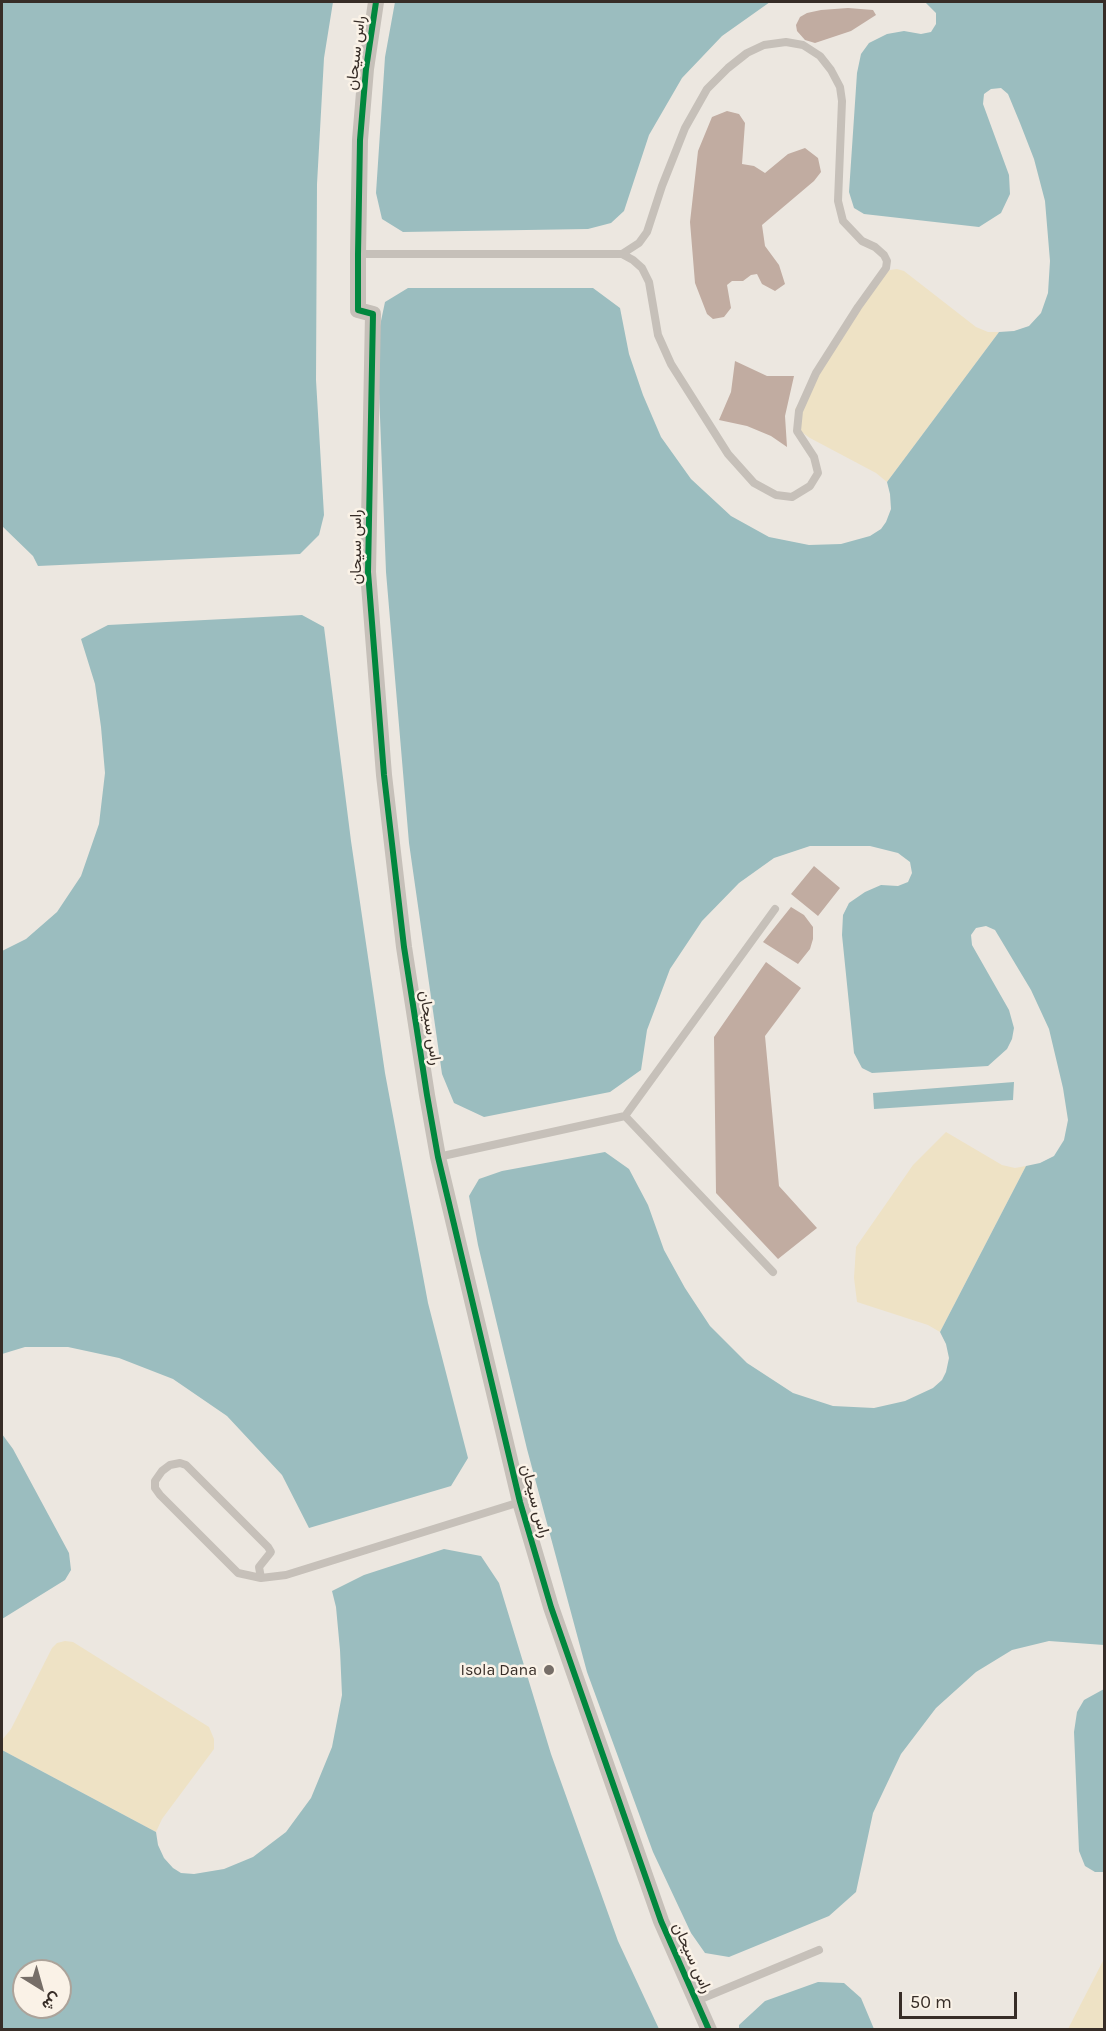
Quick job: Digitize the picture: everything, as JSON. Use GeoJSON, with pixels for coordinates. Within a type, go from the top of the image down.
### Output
{"type":"FeatureCollection","features":[{"type":"Feature","properties":{"kind":"street","name":"راس سيحان"},"geometry":{"type":"LineString","coordinates":[[376,2],[366,69],[360,140],[358,254],[358,310],[373,314],[368,572],[376,700],[404,947],[427,1095],[438,1156],[520,1502],[551,1608],[661,1921],[709,2030]]}},
{"type":"Feature","properties":{"kind":"lane"},"geometry":{"type":"LineString","coordinates":[[358,254],[622,254],[642,268],[649,282],[658,335],[671,364],[728,454],[754,483],[776,495],[792,497],[810,486],[818,473],[814,457],[797,431],[799,411],[816,373],[886,268],[887,261],[884,255],[875,247],[862,241],[843,221],[838,201],[842,101],[840,87],[820,56],[803,45],[786,42],[764,45],[747,53],[707,89],[684,128],[647,232],[639,243],[622,254]]}},
{"type":"Feature","properties":{"kind":"lane"},"geometry":{"type":"LineString","coordinates":[[438,1156],[625,1116],[775,909]]}},
{"type":"Feature","properties":{"kind":"lane"},"geometry":{"type":"LineString","coordinates":[[625,1116],[773,1272]]}},
{"type":"Feature","properties":{"kind":"lane"},"geometry":{"type":"LineString","coordinates":[[261,1578],[259,1567],[271,1552],[268,1547],[186,1465],[180,1462],[162,1471],[155,1480],[155,1488],[160,1495],[238,1573],[261,1578],[286,1575],[520,1502]]}},
{"type":"Feature","properties":{"kind":"lane"},"geometry":{"type":"LineString","coordinates":[[696,2001],[819,1950]]}},
{"type":"Feature","properties":{"kind":"sand"},"geometry":{"type":"Polygon","coordinates":[[[897,269],[904,271],[976,327],[988,332],[999,332],[887,482],[876,473],[800,431],[795,422],[795,409],[883,274],[897,269]]]}},
{"type":"Feature","properties":{"kind":"sand"},"geometry":{"type":"Polygon","coordinates":[[[946,1132],[1002,1165],[1015,1168],[1026,1166],[940,1332],[928,1325],[857,1302],[854,1278],[856,1247],[913,1165],[946,1132]]]}},
{"type":"Feature","properties":{"kind":"sand"},"geometry":{"type":"Polygon","coordinates":[[[73,1642],[209,1727],[214,1739],[214,1749],[162,1819],[156,1832],[2,1750],[2,1740],[11,1729],[52,1648],[57,1643],[73,1642]]]}},
{"type":"Feature","properties":{"kind":"sand"},"geometry":{"type":"Polygon","coordinates":[[[1104,1959],[1104,2029],[1068,2029],[1104,1959]]]}},
{"type":"Feature","properties":{"kind":"water"},"geometry":{"type":"Polygon","coordinates":[[[2,2],[333,2],[324,58],[317,184],[316,380],[324,515],[319,535],[300,554],[38,566],[33,556],[2,526],[2,2]]]}},
{"type":"Feature","properties":{"kind":"water"},"geometry":{"type":"Polygon","coordinates":[[[395,2],[770,2],[722,36],[682,78],[649,135],[624,211],[611,223],[588,229],[403,232],[382,219],[376,193],[385,57],[395,2]]]}},
{"type":"Feature","properties":{"kind":"water"},"geometry":{"type":"Polygon","coordinates":[[[925,2],[1104,2],[1104,1645],[1049,1641],[1012,1650],[976,1672],[936,1708],[901,1754],[873,1813],[856,1892],[829,1916],[729,1957],[705,1953],[691,1933],[653,1852],[587,1672],[527,1449],[478,1245],[469,1196],[479,1179],[502,1171],[605,1152],[629,1169],[648,1205],[664,1250],[685,1288],[710,1326],[747,1363],[793,1393],[833,1406],[874,1408],[905,1401],[933,1388],[942,1380],[949,1358],[940,1332],[1026,1166],[1040,1163],[1054,1156],[1064,1140],[1068,1120],[1063,1088],[1049,1029],[1031,990],[995,930],[986,926],[976,928],[971,935],[972,945],[1009,1010],[1014,1028],[1007,1049],[988,1066],[872,1073],[862,1068],[854,1053],[842,935],[843,915],[849,903],[865,892],[881,885],[898,886],[908,882],[912,873],[910,862],[898,853],[870,846],[810,846],[774,858],[739,883],[702,921],[670,969],[647,1030],[641,1070],[610,1092],[484,1117],[454,1103],[442,1074],[409,843],[386,572],[377,340],[385,302],[408,288],[593,288],[620,308],[629,354],[661,437],[691,479],[731,516],[769,537],[809,545],[841,544],[870,536],[881,529],[891,509],[887,482],[999,332],[1014,331],[1029,326],[1041,313],[1048,293],[1050,261],[1045,201],[1034,159],[1020,123],[1008,94],[1001,88],[991,89],[984,94],[983,104],[1009,175],[1010,194],[1001,213],[979,227],[864,214],[854,208],[849,192],[857,73],[861,54],[869,43],[887,34],[904,31],[921,34],[931,32],[936,24],[936,13],[925,2]]]}},
{"type":"Feature","properties":{"kind":"water"},"geometry":{"type":"Polygon","coordinates":[[[302,615],[324,627],[351,841],[385,1073],[428,1303],[468,1458],[451,1486],[309,1528],[282,1475],[227,1416],[173,1379],[119,1358],[68,1347],[25,1347],[2,1354],[2,951],[26,939],[57,912],[81,876],[99,824],[105,773],[101,727],[95,684],[81,639],[108,625],[302,615]]]}},
{"type":"Feature","properties":{"kind":"water"},"geometry":{"type":"Polygon","coordinates":[[[1014,1082],[1013,1100],[874,1109],[873,1093],[1014,1082]]]}},
{"type":"Feature","properties":{"kind":"water"},"geometry":{"type":"Polygon","coordinates":[[[2,1434],[13,1449],[69,1553],[71,1570],[65,1580],[2,1619],[2,1434]]]}},
{"type":"Feature","properties":{"kind":"water"},"geometry":{"type":"Polygon","coordinates":[[[444,1549],[481,1556],[499,1583],[551,1754],[618,1941],[659,2029],[2,2029],[2,1750],[156,1832],[158,1845],[164,1858],[181,1873],[194,1874],[224,1869],[253,1857],[286,1832],[311,1798],[332,1747],[342,1695],[336,1607],[332,1591],[364,1575],[444,1549]]]}},
{"type":"Feature","properties":{"kind":"water"},"geometry":{"type":"Polygon","coordinates":[[[1104,1689],[1104,1872],[1095,1872],[1085,1866],[1079,1851],[1074,1732],[1077,1712],[1084,1700],[1104,1689]]]}},
{"type":"Feature","properties":{"kind":"water"},"geometry":{"type":"Polygon","coordinates":[[[818,1982],[844,1983],[861,1998],[874,2029],[739,2029],[739,2025],[765,2001],[818,1982]]]}},
{"type":"Feature","properties":{"kind":"building"},"geometry":{"type":"Polygon","coordinates":[[[848,8],[873,10],[876,15],[851,31],[815,43],[805,40],[797,31],[796,25],[800,17],[807,13],[848,8]]]}},
{"type":"Feature","properties":{"kind":"building"},"geometry":{"type":"Polygon","coordinates":[[[727,111],[739,114],[745,123],[742,164],[754,166],[765,173],[788,154],[805,148],[818,158],[821,172],[814,181],[762,225],[765,246],[779,265],[785,284],[775,291],[762,284],[757,274],[743,281],[732,281],[727,285],[731,308],[724,317],[713,319],[707,314],[695,283],[690,222],[698,151],[712,117],[727,111]]]}},
{"type":"Feature","properties":{"kind":"building"},"geometry":{"type":"Polygon","coordinates":[[[735,361],[767,376],[794,376],[785,416],[787,447],[771,436],[747,426],[719,420],[731,392],[735,361]]]}},
{"type":"Feature","properties":{"kind":"building"},"geometry":{"type":"Polygon","coordinates":[[[814,866],[840,888],[818,916],[791,894],[814,866]]]}},
{"type":"Feature","properties":{"kind":"building"},"geometry":{"type":"Polygon","coordinates":[[[791,907],[804,915],[813,927],[810,949],[798,964],[763,942],[791,907]]]}},
{"type":"Feature","properties":{"kind":"building"},"geometry":{"type":"Polygon","coordinates":[[[766,962],[801,988],[765,1036],[779,1186],[817,1228],[778,1259],[716,1193],[714,1037],[766,962]]]}},
{"type":"Feature","properties":{"kind":"cycle path"},"geometry":{"type":"LineString","coordinates":[[376,2],[366,69],[360,140],[358,254],[358,310],[373,314],[368,572],[384,775],[404,947],[427,1095],[438,1157],[520,1502],[551,1607],[661,1921],[709,2030]]}},
{"type":"Feature","properties":{"kind":"place","name":"Isola Dana"},"geometry":{"type":"Point","coordinates":[549,1670]}}]}
